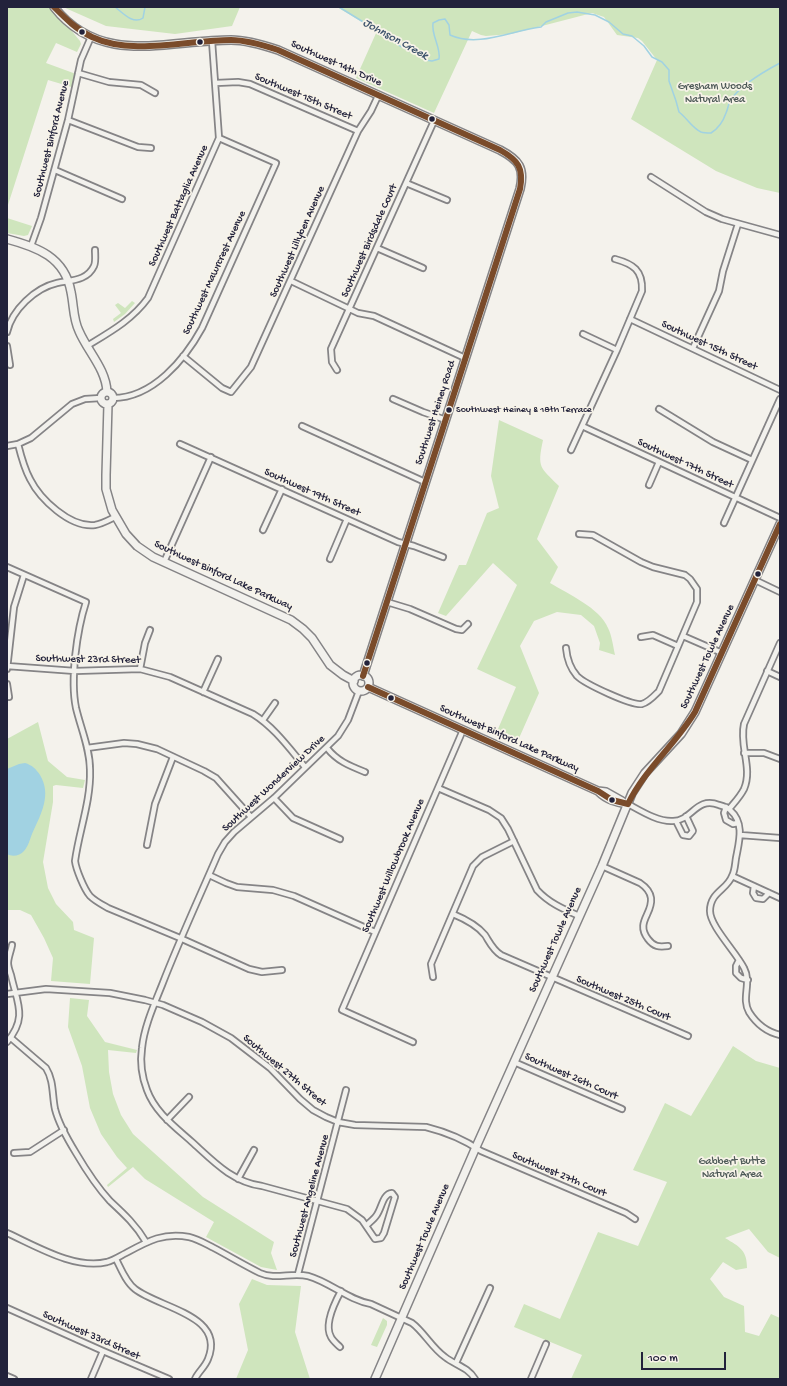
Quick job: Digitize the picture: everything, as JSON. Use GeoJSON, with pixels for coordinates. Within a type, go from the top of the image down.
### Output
{"type":"FeatureCollection","features":[{"type":"Feature","properties":{"kind":"street","name":"Southwest 14th Drive"},"geometry":{"type":"LineString","coordinates":[[54,7],[72,25],[91,37],[109,43],[136,46],[239,40],[261,44],[278,50],[434,120],[500,150],[513,158]]}},
{"type":"Feature","properties":{"kind":"street","name":"Southwest Binford Avenue"},"geometry":{"type":"LineString","coordinates":[[32,246],[55,170],[81,60],[91,37]]}},
{"type":"Feature","properties":{"kind":"street","name":"Southwest Battaglia Avenue"},"geometry":{"type":"LineString","coordinates":[[87,346],[121,326],[148,298],[219,138],[212,41]]}},
{"type":"Feature","properties":{"kind":"street"},"geometry":{"type":"LineString","coordinates":[[78,73],[109,82],[141,85],[155,93]]}},
{"type":"Feature","properties":{"kind":"street","name":"Southwest 15th Street"},"geometry":{"type":"LineString","coordinates":[[216,83],[238,82],[250,84],[358,131]]}},
{"type":"Feature","properties":{"kind":"street","name":"Southwest Lillyben Avenue"},"geometry":{"type":"LineString","coordinates":[[183,356],[222,388],[231,392],[255,360],[358,131],[378,96]]}},
{"type":"Feature","properties":{"kind":"street"},"geometry":{"type":"LineString","coordinates":[[68,120],[138,147],[151,148]]}},
{"type":"Feature","properties":{"kind":"street","name":"Southwest Birdsdale Court"},"geometry":{"type":"LineString","coordinates":[[336,370],[332,362],[331,349],[434,120]]}},
{"type":"Feature","properties":{"kind":"street","name":"Southwest Mawrcrest Avenue"},"geometry":{"type":"LineString","coordinates":[[113,398],[126,398],[148,388],[162,377],[183,356],[202,328],[276,163],[219,138]]}},
{"type":"Feature","properties":{"kind":"street","name":"Southwest Heiney Road"},"geometry":{"type":"LineString","coordinates":[[363,676],[521,183],[521,169],[517,161],[513,158]]}},
{"type":"Feature","properties":{"kind":"street"},"geometry":{"type":"LineString","coordinates":[[55,170],[122,199]]}},
{"type":"Feature","properties":{"kind":"street"},"geometry":{"type":"LineString","coordinates":[[651,177],[706,212],[738,224],[780,235]]}},
{"type":"Feature","properties":{"kind":"street"},"geometry":{"type":"LineString","coordinates":[[406,183],[447,200]]}},
{"type":"Feature","properties":{"kind":"street"},"geometry":{"type":"LineString","coordinates":[[694,348],[719,291],[738,224]]}},
{"type":"Feature","properties":{"kind":"street"},"geometry":{"type":"LineString","coordinates":[[7,239],[32,246],[45,253],[54,260],[64,272],[71,290],[76,323],[87,346],[104,375],[107,392]]}},
{"type":"Feature","properties":{"kind":"street"},"geometry":{"type":"LineString","coordinates":[[377,248],[423,268]]}},
{"type":"Feature","properties":{"kind":"street"},"geometry":{"type":"LineString","coordinates":[[7,332],[12,319],[30,297],[56,283],[77,281],[90,272],[95,264],[95,250]]}},
{"type":"Feature","properties":{"kind":"street"},"geometry":{"type":"LineString","coordinates":[[571,450],[617,350],[642,291],[641,277],[632,266],[615,259]]}},
{"type":"Feature","properties":{"kind":"street"},"geometry":{"type":"LineString","coordinates":[[291,281],[358,313],[374,316],[465,358]]}},
{"type":"Feature","properties":{"kind":"street","name":"Southwest 15th Street"},"geometry":{"type":"LineString","coordinates":[[630,319],[780,390]]}},
{"type":"Feature","properties":{"kind":"street"},"geometry":{"type":"LineString","coordinates":[[583,334],[617,350]]}},
{"type":"Feature","properties":{"kind":"street"},"geometry":{"type":"LineString","coordinates":[[7,346],[10,365]]}},
{"type":"Feature","properties":{"kind":"street"},"geometry":{"type":"LineString","coordinates":[[101,398],[103,394],[107,392]]}},
{"type":"Feature","properties":{"kind":"street"},"geometry":{"type":"LineString","coordinates":[[101,398],[103,402],[108,404],[112,402],[112,394],[107,392]]}},
{"type":"Feature","properties":{"kind":"street"},"geometry":{"type":"LineString","coordinates":[[7,446],[18,444],[38,434],[72,404],[85,399],[101,398]]}},
{"type":"Feature","properties":{"kind":"street"},"geometry":{"type":"LineString","coordinates":[[393,398],[423,412],[446,420]]}},
{"type":"Feature","properties":{"kind":"street"},"geometry":{"type":"LineString","coordinates":[[724,523],[734,497],[780,399]]}},
{"type":"Feature","properties":{"kind":"street","name":"Southwest Binford Lake Parkway"},"geometry":{"type":"LineString","coordinates":[[108,404],[106,484],[108,498],[121,528],[131,540],[146,553],[291,620],[312,638],[330,665],[354,681]]}},
{"type":"Feature","properties":{"kind":"street"},"geometry":{"type":"LineString","coordinates":[[659,409],[713,442],[752,460]]}},
{"type":"Feature","properties":{"kind":"street"},"geometry":{"type":"LineString","coordinates":[[302,426],[425,482]]}},
{"type":"Feature","properties":{"kind":"street","name":"Southwest 17th Street"},"geometry":{"type":"LineString","coordinates":[[582,426],[780,518]]}},
{"type":"Feature","properties":{"kind":"street"},"geometry":{"type":"LineString","coordinates":[[18,444],[26,471],[34,486],[44,499],[57,510],[74,520],[87,525],[95,525],[115,517]]}},
{"type":"Feature","properties":{"kind":"street","name":"Southwest 19th Street"},"geometry":{"type":"LineString","coordinates":[[180,444],[398,542],[443,556]]}},
{"type":"Feature","properties":{"kind":"street"},"geometry":{"type":"LineString","coordinates":[[164,562],[211,458]]}},
{"type":"Feature","properties":{"kind":"street"},"geometry":{"type":"LineString","coordinates":[[649,485],[659,462]]}},
{"type":"Feature","properties":{"kind":"street"},"geometry":{"type":"LineString","coordinates":[[264,530],[282,489]]}},
{"type":"Feature","properties":{"kind":"street"},"geometry":{"type":"LineString","coordinates":[[330,559],[347,519]]}},
{"type":"Feature","properties":{"kind":"street","name":"Southwest Towle Avenue"},"geometry":{"type":"LineString","coordinates":[[376,1379],[476,1147],[602,866],[632,794],[645,773],[678,737],[691,720],[780,524]]}},
{"type":"Feature","properties":{"kind":"street"},"geometry":{"type":"LineString","coordinates":[[566,648],[571,667],[574,672],[584,681],[630,703],[642,704],[649,700],[658,691],[697,602],[697,589],[685,575],[653,567],[641,562],[593,535],[579,534]]}},
{"type":"Feature","properties":{"kind":"street"},"geometry":{"type":"LineString","coordinates":[[7,567],[86,602],[81,616],[74,671],[75,701],[87,748],[90,769],[90,785],[77,849],[76,865],[89,895],[100,904],[108,908],[180,938],[249,970],[262,972],[282,970]]}},
{"type":"Feature","properties":{"kind":"street"},"geometry":{"type":"LineString","coordinates":[[7,668],[14,607],[24,575]]}},
{"type":"Feature","properties":{"kind":"street"},"geometry":{"type":"LineString","coordinates":[[755,580],[780,592]]}},
{"type":"Feature","properties":{"kind":"street"},"geometry":{"type":"LineString","coordinates":[[387,602],[410,609],[456,629],[462,630],[468,624]]}},
{"type":"Feature","properties":{"kind":"street"},"geometry":{"type":"LineString","coordinates":[[140,669],[145,643],[150,630]]}},
{"type":"Feature","properties":{"kind":"street"},"geometry":{"type":"LineString","coordinates":[[641,637],[653,635],[678,646]]}},
{"type":"Feature","properties":{"kind":"street"},"geometry":{"type":"LineString","coordinates":[[683,636],[722,653]]}},
{"type":"Feature","properties":{"kind":"street"},"geometry":{"type":"LineString","coordinates":[[738,823],[733,824],[726,820],[724,813],[742,793],[746,782],[747,772],[742,737],[744,724],[780,643]]}},
{"type":"Feature","properties":{"kind":"street"},"geometry":{"type":"LineString","coordinates":[[203,692],[218,660]]}},
{"type":"Feature","properties":{"kind":"street","name":"Southwest 23rd Street"},"geometry":{"type":"LineString","coordinates":[[7,668],[74,671],[140,669],[170,677],[253,714],[263,720],[276,732],[305,767]]}},
{"type":"Feature","properties":{"kind":"street"},"geometry":{"type":"LineString","coordinates":[[767,671],[780,676]]}},
{"type":"Feature","properties":{"kind":"street"},"geometry":{"type":"LineString","coordinates":[[358,676],[363,676],[368,680],[368,687],[359,691],[354,687],[354,681],[358,676]]}},
{"type":"Feature","properties":{"kind":"street"},"geometry":{"type":"LineString","coordinates":[[7,684],[9,697]]}},
{"type":"Feature","properties":{"kind":"street","name":"Southwest Binford Lake Parkway"},"geometry":{"type":"LineString","coordinates":[[368,687],[598,792],[610,794],[660,819],[676,821]]}},
{"type":"Feature","properties":{"kind":"street","name":"Southwest Wonderview Drive"},"geometry":{"type":"LineString","coordinates":[[359,691],[346,725],[338,736],[274,798],[251,817],[225,842],[180,938],[155,1003],[142,1047],[142,1069],[144,1083],[157,1109],[167,1120],[225,1171],[238,1179],[249,1184],[347,1209],[358,1216],[367,1225],[375,1239],[381,1238],[384,1233],[395,1196],[392,1193],[385,1196],[377,1215],[367,1225]]}},
{"type":"Feature","properties":{"kind":"street"},"geometry":{"type":"LineString","coordinates":[[263,720],[275,703]]}},
{"type":"Feature","properties":{"kind":"street","name":"Southwest Willowbrook Avenue"},"geometry":{"type":"LineString","coordinates":[[413,1042],[342,1010],[463,730]]}},
{"type":"Feature","properties":{"kind":"street"},"geometry":{"type":"LineString","coordinates":[[87,748],[117,743],[137,744],[156,749],[216,778],[251,817]]}},
{"type":"Feature","properties":{"kind":"street"},"geometry":{"type":"LineString","coordinates":[[327,748],[333,756],[339,760],[365,772]]}},
{"type":"Feature","properties":{"kind":"street"},"geometry":{"type":"LineString","coordinates":[[744,753],[764,753],[780,760]]}},
{"type":"Feature","properties":{"kind":"street"},"geometry":{"type":"LineString","coordinates":[[147,845],[155,804],[173,757]]}},
{"type":"Feature","properties":{"kind":"street"},"geometry":{"type":"LineString","coordinates":[[438,788],[495,814],[505,823],[537,890],[554,905],[579,916]]}},
{"type":"Feature","properties":{"kind":"street"},"geometry":{"type":"LineString","coordinates":[[274,798],[293,818],[340,838]]}},
{"type":"Feature","properties":{"kind":"street"},"geometry":{"type":"LineString","coordinates":[[686,816],[692,828],[691,835],[688,836],[683,835],[676,821],[686,816],[697,807],[706,803],[716,804],[727,808],[738,823],[740,835],[732,876],[713,898],[710,911],[713,922],[746,972],[748,980],[746,1001],[750,1012],[755,1020],[765,1029],[780,1035]]}},
{"type":"Feature","properties":{"kind":"street"},"geometry":{"type":"LineString","coordinates":[[740,835],[780,838]]}},
{"type":"Feature","properties":{"kind":"street"},"geometry":{"type":"LineString","coordinates":[[433,977],[431,964],[473,866],[482,857],[514,842]]}},
{"type":"Feature","properties":{"kind":"street"},"geometry":{"type":"LineString","coordinates":[[602,866],[646,887],[649,892],[651,902],[644,919],[643,929],[654,946],[668,946]]}},
{"type":"Feature","properties":{"kind":"street"},"geometry":{"type":"LineString","coordinates":[[209,875],[237,887],[273,890],[294,896],[375,932]]}},
{"type":"Feature","properties":{"kind":"street"},"geometry":{"type":"LineString","coordinates":[[732,876],[780,898]]}},
{"type":"Feature","properties":{"kind":"street"},"geometry":{"type":"LineString","coordinates":[[754,886],[756,898],[763,899],[769,893]]}},
{"type":"Feature","properties":{"kind":"street","name":"Southwest 25th Court"},"geometry":{"type":"LineString","coordinates":[[453,914],[475,925],[495,951],[500,955],[688,1036]]}},
{"type":"Feature","properties":{"kind":"street"},"geometry":{"type":"LineString","coordinates":[[7,1042],[16,1029],[20,1014],[8,963],[12,945]]}},
{"type":"Feature","properties":{"kind":"street"},"geometry":{"type":"LineString","coordinates":[[739,960],[736,966],[736,973],[741,978],[748,980]]}},
{"type":"Feature","properties":{"kind":"street","name":"Southwest 27th Street"},"geometry":{"type":"LineString","coordinates":[[7,994],[46,989],[120,995],[155,1003],[182,1013],[231,1038],[270,1068],[300,1099],[313,1110],[326,1117],[338,1122],[355,1125],[426,1128],[449,1134],[476,1147]]}},
{"type":"Feature","properties":{"kind":"street"},"geometry":{"type":"LineString","coordinates":[[11,1038],[46,1068],[52,1086],[55,1108],[76,1154],[110,1200],[132,1221],[146,1242]]}},
{"type":"Feature","properties":{"kind":"street","name":"Southwest 26th Court"},"geometry":{"type":"LineString","coordinates":[[514,1062],[622,1109]]}},
{"type":"Feature","properties":{"kind":"street","name":"Southwest Angeline Avenue"},"geometry":{"type":"LineString","coordinates":[[298,1274],[346,1090]]}},
{"type":"Feature","properties":{"kind":"street"},"geometry":{"type":"LineString","coordinates":[[167,1120],[189,1097]]}},
{"type":"Feature","properties":{"kind":"street"},"geometry":{"type":"LineString","coordinates":[[14,1153],[30,1152],[64,1130]]}},
{"type":"Feature","properties":{"kind":"street","name":"Southwest 27th Court"},"geometry":{"type":"LineString","coordinates":[[476,1147],[481,1151],[626,1213],[635,1219]]}},
{"type":"Feature","properties":{"kind":"street"},"geometry":{"type":"LineString","coordinates":[[238,1179],[254,1150]]}},
{"type":"Feature","properties":{"kind":"street"},"geometry":{"type":"LineString","coordinates":[[7,1233],[67,1259],[81,1263],[101,1263],[116,1259],[146,1242],[161,1237],[188,1237],[207,1244],[265,1275],[278,1276],[298,1274],[320,1280],[350,1297],[371,1304],[402,1318],[417,1326],[435,1349],[445,1358],[464,1367],[475,1379]]}},
{"type":"Feature","properties":{"kind":"street"},"geometry":{"type":"LineString","coordinates":[[116,1259],[126,1278],[134,1288],[145,1296],[193,1316],[204,1325],[211,1348],[208,1358],[195,1379]]}},
{"type":"Feature","properties":{"kind":"street"},"geometry":{"type":"LineString","coordinates":[[456,1364],[490,1288]]}},
{"type":"Feature","properties":{"kind":"street"},"geometry":{"type":"LineString","coordinates":[[340,1347],[330,1337],[329,1324],[332,1309],[341,1291]]}},
{"type":"Feature","properties":{"kind":"street","name":"Southwest 33rd Street"},"geometry":{"type":"LineString","coordinates":[[7,1308],[169,1379]]}},
{"type":"Feature","properties":{"kind":"street"},"geometry":{"type":"LineString","coordinates":[[531,1379],[546,1344]]}},
{"type":"Feature","properties":{"kind":"street"},"geometry":{"type":"LineString","coordinates":[[91,1379],[103,1351]]}},
{"type":"Feature","properties":{"kind":"street"},"geometry":{"type":"LineString","coordinates":[[7,1376],[14,1379]]}},
{"type":"Feature","properties":{"kind":"green space"},"geometry":{"type":"Polygon","coordinates":[[[7,7],[52,7],[81,44],[77,52],[56,43],[46,63],[76,74],[75,88],[48,80],[7,208],[7,7]]]}},
{"type":"Feature","properties":{"kind":"green space"},"geometry":{"type":"Polygon","coordinates":[[[63,7],[240,7],[232,26],[175,34],[106,26],[63,7]]]}},
{"type":"Feature","properties":{"kind":"green space","name":"Gresham Woods Natural Area"},"geometry":{"type":"Polygon","coordinates":[[[337,7],[780,8],[780,193],[757,188],[716,171],[631,119],[657,60],[638,38],[617,35],[604,17],[592,13],[511,34],[486,36],[472,31],[434,113],[356,78],[377,31],[337,7]]]}},
{"type":"Feature","properties":{"kind":"green space"},"geometry":{"type":"Polygon","coordinates":[[[7,218],[32,226],[28,235],[24,236],[7,233],[7,218]]]}},
{"type":"Feature","properties":{"kind":"green space"},"geometry":{"type":"Polygon","coordinates":[[[132,301],[135,303],[125,314],[114,322],[113,319],[121,313],[115,305],[118,303],[125,308],[132,301]]]}},
{"type":"Feature","properties":{"kind":"green space"},"geometry":{"type":"Polygon","coordinates":[[[499,420],[543,440],[540,462],[544,470],[559,486],[537,539],[558,567],[550,583],[583,602],[598,614],[604,621],[609,631],[615,655],[599,650],[600,643],[594,626],[581,615],[557,612],[534,621],[520,646],[539,693],[516,745],[495,736],[516,687],[477,669],[517,585],[493,563],[446,616],[438,613],[459,565],[466,565],[487,513],[499,508],[491,476],[499,420]]]}},
{"type":"Feature","properties":{"kind":"green space"},"geometry":{"type":"Polygon","coordinates":[[[38,722],[48,761],[67,777],[85,780],[83,788],[53,786],[53,802],[43,862],[48,888],[56,904],[73,922],[74,930],[94,938],[90,984],[51,981],[53,958],[31,915],[20,910],[7,910],[7,739],[38,722]]]}},
{"type":"Feature","properties":{"kind":"green space"},"geometry":{"type":"Polygon","coordinates":[[[70,998],[89,1000],[87,1016],[105,1042],[137,1050],[136,1053],[108,1050],[109,1072],[113,1094],[121,1115],[133,1134],[203,1197],[274,1242],[271,1253],[277,1270],[261,1267],[206,1237],[214,1222],[145,1179],[133,1167],[108,1187],[107,1185],[127,1168],[117,1157],[101,1134],[90,1108],[82,1066],[68,1027],[70,998]]]}},
{"type":"Feature","properties":{"kind":"green space","name":"Gabbert Butte Natural Area"},"geometry":{"type":"Polygon","coordinates":[[[733,1046],[756,1061],[780,1068],[780,1258],[768,1252],[749,1229],[725,1238],[742,1250],[746,1257],[747,1268],[736,1270],[723,1262],[710,1279],[724,1297],[744,1306],[745,1332],[759,1336],[771,1314],[780,1318],[780,1379],[571,1379],[582,1355],[514,1327],[524,1304],[560,1319],[598,1232],[638,1246],[667,1182],[633,1170],[665,1103],[691,1116],[733,1046]]]}},
{"type":"Feature","properties":{"kind":"green space"},"geometry":{"type":"Polygon","coordinates":[[[252,1279],[267,1285],[301,1286],[295,1332],[310,1379],[236,1379],[248,1350],[239,1304],[252,1279]]]}},
{"type":"Feature","properties":{"kind":"green space"},"geometry":{"type":"Polygon","coordinates":[[[383,1318],[387,1321],[387,1325],[377,1347],[371,1345],[383,1318]]]}},
{"type":"Feature","properties":{"kind":"water"},"geometry":{"type":"Polygon","coordinates":[[[25,763],[34,768],[40,775],[45,790],[44,804],[27,847],[20,854],[11,856],[7,854],[7,769],[25,763]]]}},
{"type":"Feature","properties":{"kind":"waterway","name":"Johnson Creek"},"geometry":{"type":"LineString","coordinates":[[115,7],[128,17],[136,20],[143,18],[145,7]]}},
{"type":"Feature","properties":{"kind":"waterway","name":"Johnson Creek"},"geometry":{"type":"LineString","coordinates":[[339,7],[400,46],[417,54],[425,60],[432,61],[439,59],[439,50],[433,28],[433,23],[439,20],[445,19],[449,25],[450,35],[461,39],[472,40],[496,37],[541,27],[546,22],[568,13],[577,12],[595,15],[609,22],[623,34],[632,36],[644,46],[652,57],[662,62],[669,70],[669,81],[679,112],[695,128],[704,133],[711,133],[718,127],[724,119],[730,101],[734,95],[746,84],[780,63]]}},
{"type":"Feature","properties":{"kind":"transit line"},"geometry":{"type":"LineString","coordinates":[[54,7],[81,31],[108,43],[160,46],[237,40],[255,43],[278,50],[500,150],[511,157],[518,165],[521,175],[520,189],[363,676]]}},
{"type":"Feature","properties":{"kind":"transit line"},"geometry":{"type":"LineString","coordinates":[[628,804],[651,768],[695,712],[780,524]]}},
{"type":"Feature","properties":{"kind":"transit line"},"geometry":{"type":"LineString","coordinates":[[368,687],[598,791],[612,800],[628,804]]}},
{"type":"Feature","properties":{"kind":"place","name":"Southwest Heiney & 18th Terrace"},"geometry":{"type":"Point","coordinates":[449,410]}}]}
